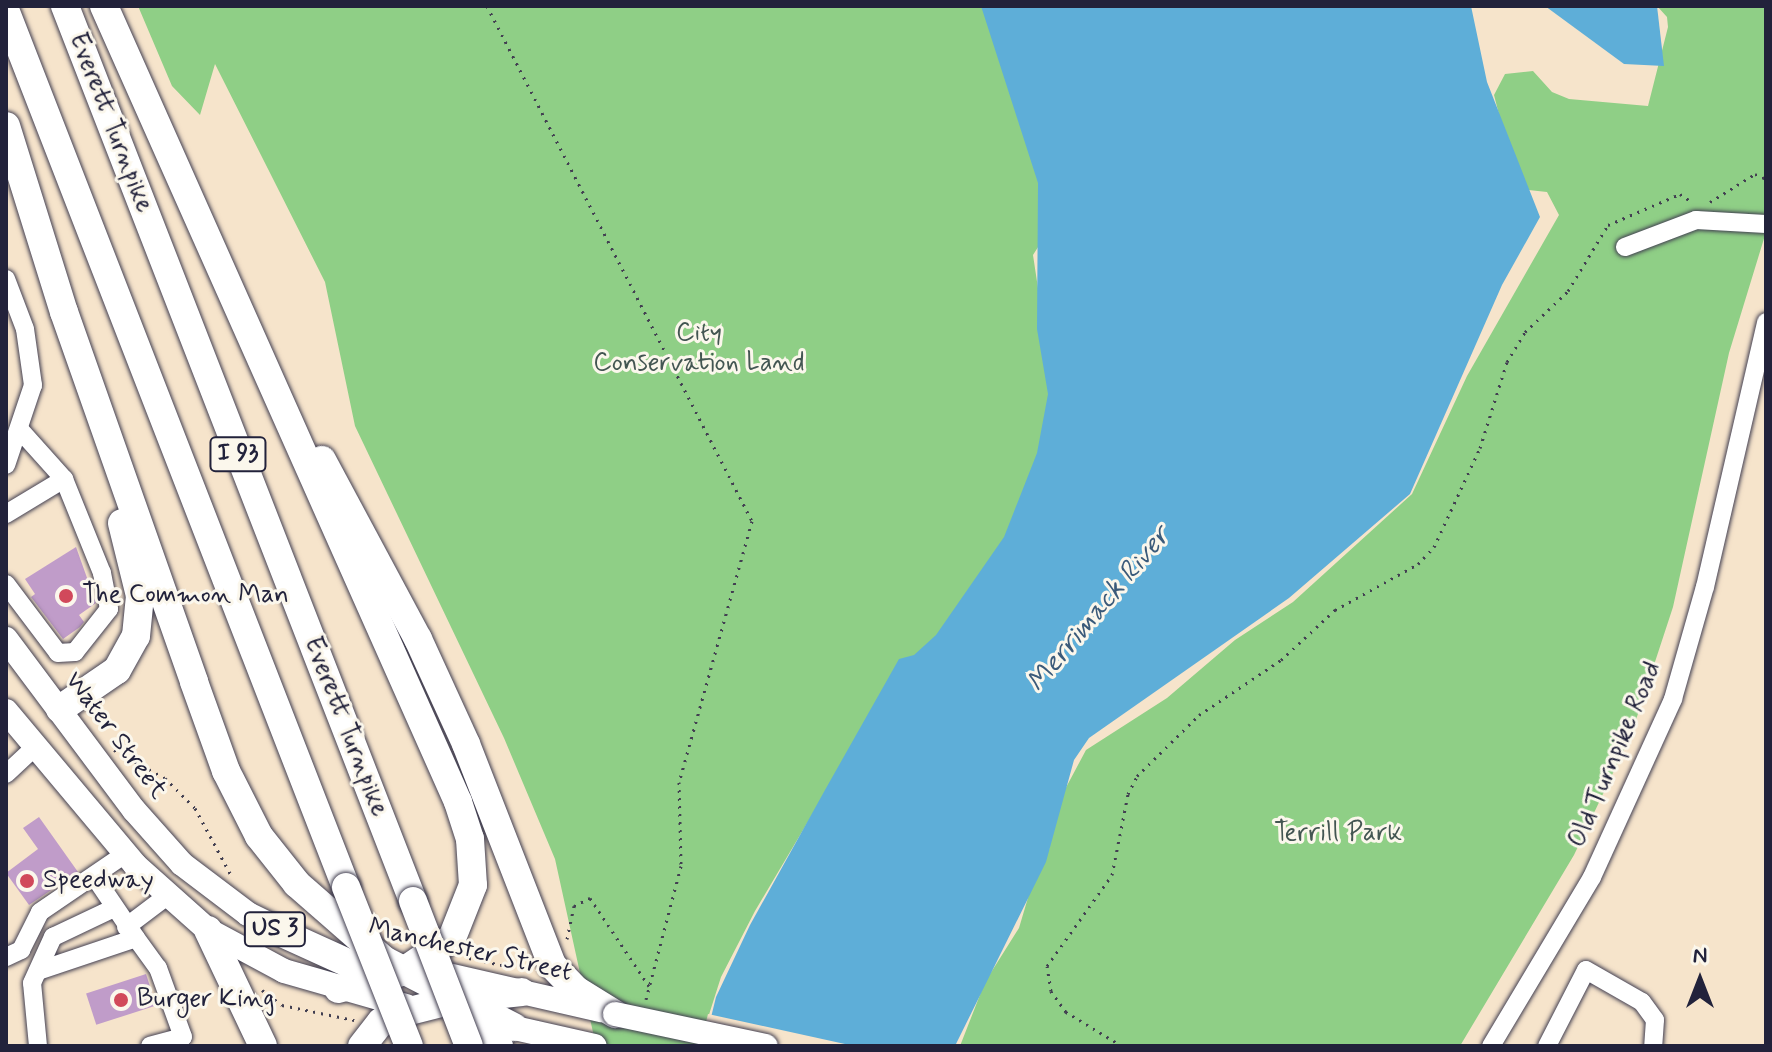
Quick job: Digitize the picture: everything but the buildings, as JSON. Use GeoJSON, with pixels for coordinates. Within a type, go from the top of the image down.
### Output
{"type":"FeatureCollection","features":[{"type":"Feature","properties":{"kind":"highway","name":"Everett Turnpike"},"geometry":{"type":"LineString","coordinates":[[65,6],[469,1046]]}},
{"type":"Feature","properties":{"kind":"highway"},"geometry":{"type":"LineString","coordinates":[[104,6],[458,802],[470,839],[473,885],[465,910],[445,946],[338,989]]}},
{"type":"Feature","properties":{"kind":"highway","name":"I 93"},"geometry":{"type":"LineString","coordinates":[[6,12],[409,1046]]}},
{"type":"Feature","properties":{"kind":"highway"},"geometry":{"type":"LineString","coordinates":[[6,126],[81,360],[242,804],[297,884],[394,969],[443,1007],[506,1036]]}},
{"type":"Feature","properties":{"kind":"highway"},"geometry":{"type":"LineString","coordinates":[[215,258],[418,639],[466,744],[552,965],[576,990],[615,1014]]}},
{"type":"Feature","properties":{"kind":"highway"},"geometry":{"type":"LineString","coordinates":[[60,709],[117,670],[129,654],[140,617],[140,596],[81,360]]}},
{"type":"Feature","properties":{"kind":"highway"},"geometry":{"type":"LineString","coordinates":[[208,930],[263,1046]]}},
{"type":"Feature","properties":{"kind":"highway"},"geometry":{"type":"LineString","coordinates":[[282,933],[394,969]]}},
{"type":"Feature","properties":{"kind":"highway"},"geometry":{"type":"LineString","coordinates":[[362,1036],[381,1022],[443,1007],[517,980]]}},
{"type":"Feature","properties":{"kind":"main road","name":"Water Street"},"geometry":{"type":"LineString","coordinates":[[6,639],[134,810],[182,864],[248,914],[282,933]]}},
{"type":"Feature","properties":{"kind":"main road"},"geometry":{"type":"LineString","coordinates":[[35,747],[60,709]]}},
{"type":"Feature","properties":{"kind":"main road","name":"US 3"},"geometry":{"type":"LineString","coordinates":[[6,711],[125,854],[167,896],[208,930],[244,953],[338,989],[443,1007]]}},
{"type":"Feature","properties":{"kind":"main road","name":"Manchester Street"},"geometry":{"type":"LineString","coordinates":[[394,969],[517,980],[615,1014],[766,1046]]}},
{"type":"Feature","properties":{"kind":"main road"},"geometry":{"type":"LineString","coordinates":[[506,1036],[595,1046]]}},
{"type":"Feature","properties":{"kind":"street"},"geometry":{"type":"LineString","coordinates":[[1625,247],[1696,220],[1766,224]]}},
{"type":"Feature","properties":{"kind":"street"},"geometry":{"type":"LineString","coordinates":[[6,279],[25,329],[33,385],[6,465]]}},
{"type":"Feature","properties":{"kind":"street","name":"Old Turnpike Road"},"geometry":{"type":"LineString","coordinates":[[1491,1046],[1592,877],[1673,699],[1705,587],[1766,322]]}},
{"type":"Feature","properties":{"kind":"street"},"geometry":{"type":"LineString","coordinates":[[6,584],[58,653],[75,652],[109,609],[102,573],[64,479],[14,438]]}},
{"type":"Feature","properties":{"kind":"street"},"geometry":{"type":"LineString","coordinates":[[6,514],[64,479]]}},
{"type":"Feature","properties":{"kind":"street"},"geometry":{"type":"LineString","coordinates":[[6,774],[35,747]]}},
{"type":"Feature","properties":{"kind":"street"},"geometry":{"type":"LineString","coordinates":[[6,957],[26,943],[40,912],[125,854]]}},
{"type":"Feature","properties":{"kind":"street"},"geometry":{"type":"LineString","coordinates":[[94,876],[112,909],[158,968],[185,1041],[150,1046]]}},
{"type":"Feature","properties":{"kind":"street"},"geometry":{"type":"LineString","coordinates":[[38,971],[131,932],[167,896]]}},
{"type":"Feature","properties":{"kind":"street"},"geometry":{"type":"LineString","coordinates":[[38,1046],[32,983],[38,971],[61,931],[112,909]]}},
{"type":"Feature","properties":{"kind":"street"},"geometry":{"type":"LineString","coordinates":[[1547,1046],[1586,970],[1642,1002],[1655,1020],[1653,1046]]}},
{"type":"Feature","properties":{"kind":"path"},"geometry":{"type":"LineString","coordinates":[[487,6],[752,521],[679,782],[681,866],[646,1001]]}},
{"type":"Feature","properties":{"kind":"path"},"geometry":{"type":"LineString","coordinates":[[1122,1046],[1066,1012],[1051,991],[1047,966],[1112,875],[1128,794],[1137,776],[1199,715],[1281,660],[1335,610],[1402,574],[1434,547],[1475,460],[1507,362],[1525,332],[1568,291],[1608,225],[1680,194],[1693,204],[1706,204],[1755,174],[1766,179]]}},
{"type":"Feature","properties":{"kind":"path"},"geometry":{"type":"LineString","coordinates":[[108,745],[165,778],[195,808],[232,876]]}},
{"type":"Feature","properties":{"kind":"path"},"geometry":{"type":"LineString","coordinates":[[565,950],[574,906],[590,898],[649,986]]}},
{"type":"Feature","properties":{"kind":"path"},"geometry":{"type":"LineString","coordinates":[[461,959],[479,957],[517,980]]}},
{"type":"Feature","properties":{"kind":"path"},"geometry":{"type":"LineString","coordinates":[[259,988],[282,1005],[349,1015],[362,1036]]}},
{"type":"Feature","properties":{"kind":"green space","name":"City Conservation Land"},"geometry":{"type":"Polygon","coordinates":[[[138,6],[995,6],[1023,72],[1047,233],[1033,255],[1052,381],[1040,499],[965,608],[886,690],[755,911],[721,977],[699,1046],[596,1046],[555,859],[504,738],[355,426],[325,282],[215,64],[200,115],[172,86],[138,6]]]}},
{"type":"Feature","properties":{"kind":"green space","name":"Terrill Park"},"geometry":{"type":"Polygon","coordinates":[[[1657,6],[1766,6],[1766,232],[1729,353],[1673,607],[1631,735],[1574,855],[1460,1046],[960,1046],[985,982],[1019,928],[1038,864],[1049,850],[1054,810],[1086,750],[1167,698],[1235,640],[1293,602],[1412,494],[1467,376],[1559,215],[1547,192],[1518,189],[1494,95],[1505,74],[1533,71],[1552,92],[1569,99],[1648,106],[1668,27],[1667,17],[1657,6]]]}},
{"type":"Feature","properties":{"kind":"water","name":"Merrimack River"},"geometry":{"type":"Polygon","coordinates":[[[981,6],[1471,6],[1487,82],[1540,217],[1502,285],[1410,494],[1289,598],[1089,738],[1074,760],[1046,862],[955,1046],[704,1046],[716,997],[750,925],[825,790],[899,659],[914,655],[936,635],[1004,537],[1037,453],[1048,394],[1037,329],[1038,183],[981,6]]]}},
{"type":"Feature","properties":{"kind":"water"},"geometry":{"type":"Polygon","coordinates":[[[1545,6],[1657,6],[1664,66],[1624,64],[1545,6]]]}},
{"type":"Feature","properties":{"kind":"pier"},"geometry":{"type":"Polygon","coordinates":[[[708,1014],[854,1046],[700,1046],[708,1014]]]}},
{"type":"Feature","properties":{"kind":"place","name":"The Common Man"},"geometry":{"type":"Point","coordinates":[66,596]}},
{"type":"Feature","properties":{"kind":"place","name":"Speedway"},"geometry":{"type":"Point","coordinates":[27,881]}},
{"type":"Feature","properties":{"kind":"place","name":"Burger King"},"geometry":{"type":"Point","coordinates":[121,1000]}}]}
